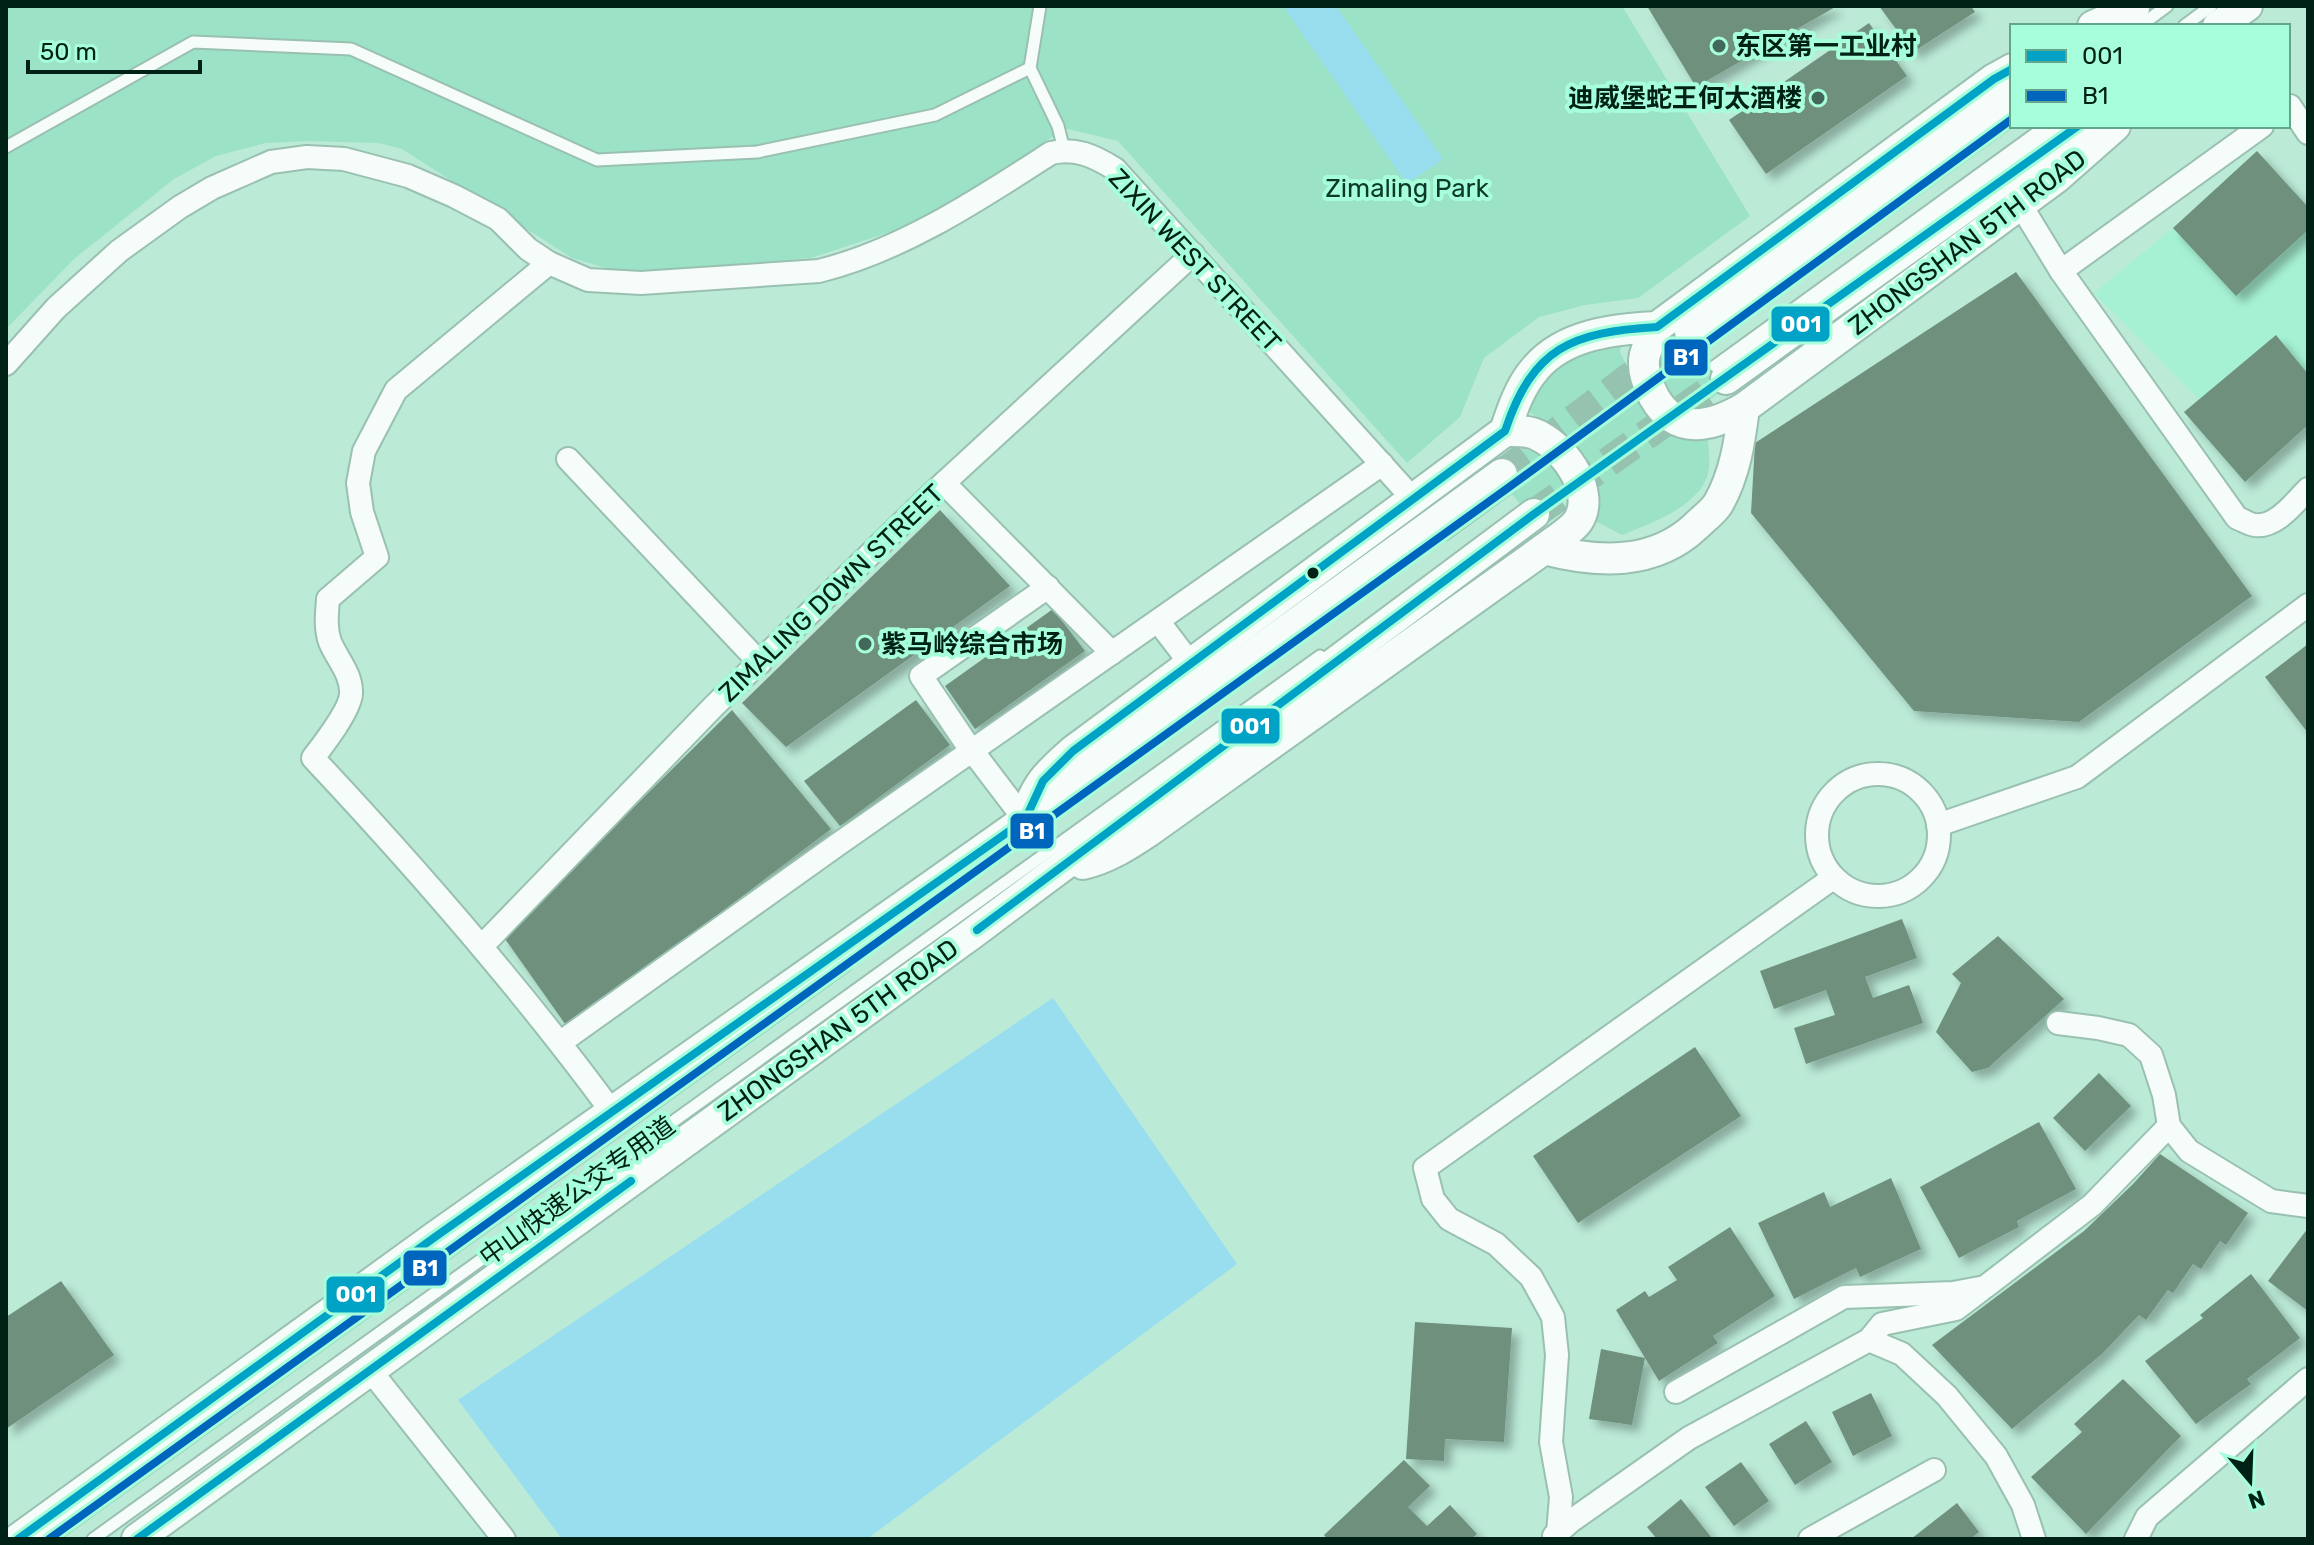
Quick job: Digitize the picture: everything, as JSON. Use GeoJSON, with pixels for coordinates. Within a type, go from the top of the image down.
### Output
{"type":"FeatureCollection","features":[{"type":"Feature","properties":{"kind":"main road"},"geometry":{"type":"LineString","coordinates":[[2221,24],[2247,6]]}},
{"type":"Feature","properties":{"kind":"main road"},"geometry":{"type":"LineString","coordinates":[[2100,24],[2137,13]]}},
{"type":"Feature","properties":{"kind":"main road"},"geometry":{"type":"LineString","coordinates":[[2113,24],[2137,13]]}},
{"type":"Feature","properties":{"kind":"main road"},"geometry":{"type":"LineString","coordinates":[[1025,820],[1033,793],[1048,773],[1073,751],[1505,431],[1520,392],[1535,369],[1558,349],[1584,338],[1633,328],[1657,327],[2010,70]]}},
{"type":"Feature","properties":{"kind":"main road"},"geometry":{"type":"LineString","coordinates":[[1695,339],[2010,99]]}},
{"type":"Feature","properties":{"kind":"main road","name":"ZHONGSHAN 5TH ROAD"},"geometry":{"type":"LineString","coordinates":[[1721,373],[2075,128]]}},
{"type":"Feature","properties":{"kind":"main road","name":"ZHONGSHAN 5TH ROAD"},"geometry":{"type":"LineString","coordinates":[[1657,327],[1643,360],[1649,387],[1661,409],[1682,423],[1700,425],[1722,421],[1744,408],[2056,178],[2113,128]]}},
{"type":"Feature","properties":{"kind":"main road"},"geometry":{"type":"LineString","coordinates":[[1544,549],[1577,558],[1618,560],[1648,554],[1685,537],[1718,506],[1733,469],[1744,408]]}},
{"type":"Feature","properties":{"kind":"main road"},"geometry":{"type":"LineString","coordinates":[[1058,870],[1098,861],[1149,831],[1544,549],[1578,520],[1584,498],[1577,474],[1563,455],[1542,437],[1524,431],[1505,431]]}},
{"type":"Feature","properties":{"kind":"main road"},"geometry":{"type":"LineString","coordinates":[[18,1539],[612,1112],[1507,480]]}},
{"type":"Feature","properties":{"kind":"main road","name":"ZHONGSHAN 5TH ROAD"},"geometry":{"type":"LineString","coordinates":[[137,1539],[1058,870],[1531,510]]}},
{"type":"Feature","properties":{"kind":"street"},"geometry":{"type":"LineString","coordinates":[[2290,110],[2308,133]]}},
{"type":"Feature","properties":{"kind":"street"},"geometry":{"type":"LineString","coordinates":[[2061,271],[2259,128]]}},
{"type":"Feature","properties":{"kind":"street","name":"ZIXIN WEST STREET"},"geometry":{"type":"LineString","coordinates":[[1064,150],[1095,157],[1115,169],[1414,500]]}},
{"type":"Feature","properties":{"kind":"street"},"geometry":{"type":"LineString","coordinates":[[6,364],[56,308],[119,251],[201,195],[271,162],[307,157],[344,159],[408,176],[498,219],[528,249],[556,267],[588,280],[641,283],[819,271],[868,256],[908,238],[1051,153],[1064,150]]}},
{"type":"Feature","properties":{"kind":"street"},"geometry":{"type":"LineString","coordinates":[[2020,204],[2061,271],[2237,518],[2256,526],[2270,523],[2286,512],[2308,489]]}},
{"type":"Feature","properties":{"kind":"street","name":"ZIMALING DOWN STREET"},"geometry":{"type":"LineString","coordinates":[[483,945],[714,706],[944,483],[1193,254]]}},
{"type":"Feature","properties":{"kind":"street"},"geometry":{"type":"LineString","coordinates":[[556,267],[396,390],[364,451],[358,483],[362,512],[377,557],[328,599],[326,620],[329,641],[346,670],[351,695],[342,715],[313,758],[483,945],[561,1042],[612,1112]]}},
{"type":"Feature","properties":{"kind":"street"},"geometry":{"type":"LineString","coordinates":[[568,459],[760,663]]}},
{"type":"Feature","properties":{"kind":"street"},"geometry":{"type":"LineString","coordinates":[[561,1042],[1382,464]]}},
{"type":"Feature","properties":{"kind":"street"},"geometry":{"type":"LineString","coordinates":[[944,483],[1112,653]]}},
{"type":"Feature","properties":{"kind":"street"},"geometry":{"type":"LineString","coordinates":[[1025,820],[964,740],[921,676],[1048,587]]}},
{"type":"Feature","properties":{"kind":"street"},"geometry":{"type":"LineString","coordinates":[[1938,825],[2077,777],[2308,605]]}},
{"type":"Feature","properties":{"kind":"street"},"geometry":{"type":"LineString","coordinates":[[1158,621],[1190,663]]}},
{"type":"Feature","properties":{"kind":"street"},"geometry":{"type":"LineString","coordinates":[[1870,774],[1890,774],[1908,781],[1924,794],[1936,812],[1938,825],[1937,854],[1926,873],[1910,888],[1890,895],[1869,896],[1848,890],[1833,878],[1822,862],[1816,843],[1817,824],[1823,805],[1835,790],[1851,779],[1870,774]]}},
{"type":"Feature","properties":{"kind":"street"},"geometry":{"type":"LineString","coordinates":[[1554,1536],[1561,1497],[1551,1442],[1557,1355],[1553,1317],[1531,1277],[1496,1244],[1449,1219],[1433,1199],[1425,1168],[1833,878]]}},
{"type":"Feature","properties":{"kind":"street"},"geometry":{"type":"LineString","coordinates":[[2058,1023],[2129,1035],[2151,1055],[2164,1095],[2169,1126],[2189,1151],[2271,1201],[2308,1206]]}},
{"type":"Feature","properties":{"kind":"street"},"geometry":{"type":"LineString","coordinates":[[1554,1536],[1689,1438],[1869,1340],[1882,1324],[1956,1309],[2092,1205],[2169,1126]]}},
{"type":"Feature","properties":{"kind":"street"},"geometry":{"type":"LineString","coordinates":[[1676,1392],[1844,1297],[1953,1293],[1985,1287]]}},
{"type":"Feature","properties":{"kind":"street"},"geometry":{"type":"LineString","coordinates":[[1869,1340],[1902,1354],[1947,1396],[1996,1456],[2023,1505],[2034,1539]]}},
{"type":"Feature","properties":{"kind":"street"},"geometry":{"type":"LineString","coordinates":[[370,1370],[504,1539]]}},
{"type":"Feature","properties":{"kind":"street"},"geometry":{"type":"LineString","coordinates":[[2136,1539],[2147,1517],[2308,1379]]}},
{"type":"Feature","properties":{"kind":"street"},"geometry":{"type":"LineString","coordinates":[[1810,1539],[1934,1470]]}},
{"type":"Feature","properties":{"kind":"lane"},"geometry":{"type":"LineString","coordinates":[[1040,6],[1030,68],[1058,126],[1064,150]]}},
{"type":"Feature","properties":{"kind":"lane"},"geometry":{"type":"LineString","coordinates":[[2137,13],[2167,6]]}},
{"type":"Feature","properties":{"kind":"lane"},"geometry":{"type":"LineString","coordinates":[[2187,24],[2211,6]]}},
{"type":"Feature","properties":{"kind":"lane"},"geometry":{"type":"LineString","coordinates":[[6,147],[193,42],[351,49],[597,160],[757,152],[935,115],[1030,68]]}},
{"type":"Feature","properties":{"kind":"lane"},"geometry":{"type":"LineString","coordinates":[[1695,339],[2010,120]]}},
{"type":"Feature","properties":{"kind":"lane"},"geometry":{"type":"LineString","coordinates":[[1721,373],[2043,128]]}},
{"type":"Feature","properties":{"kind":"lane","name":"中山快速公交专用道"},"geometry":{"type":"LineString","coordinates":[[49,1539],[1507,480]]}},
{"type":"Feature","properties":{"kind":"lane"},"geometry":{"type":"LineString","coordinates":[[1413,589],[1531,510]]}},
{"type":"Feature","properties":{"kind":"lane","name":"中山快速公交专用道"},"geometry":{"type":"LineString","coordinates":[[93,1539],[1336,644]]}},
{"type":"Feature","properties":{"kind":"shaded area"},"geometry":{"type":"Polygon","coordinates":[[[2257,151],[2308,207],[2308,425],[2245,482],[2184,412],[2199,399],[2094,293],[2173,228],[2257,151]]]}},
{"type":"Feature","properties":{"kind":"green space","name":"Zimaling Park"},"geometry":{"type":"Polygon","coordinates":[[[6,6],[1622,6],[1750,216],[1638,298],[1585,305],[1539,317],[1484,358],[1460,417],[1407,463],[1118,141],[1064,128],[1012,167],[905,227],[811,258],[626,274],[572,258],[402,149],[378,143],[265,143],[216,156],[174,179],[74,259],[6,329],[6,6]]]}},
{"type":"Feature","properties":{"kind":"green space"},"geometry":{"type":"Polygon","coordinates":[[[1673,329],[1720,392],[1703,403],[1692,406],[1672,404],[1647,359],[1673,329]]]}},
{"type":"Feature","properties":{"kind":"green space"},"geometry":{"type":"Polygon","coordinates":[[[1622,334],[1620,352],[1646,405],[1708,435],[1709,468],[1698,492],[1687,502],[1675,511],[1622,535],[1595,521],[1593,483],[1576,452],[1550,427],[1519,405],[1552,362],[1622,334]]]}},
{"type":"Feature","properties":{"kind":"green space"},"geometry":{"type":"Polygon","coordinates":[[[1523,449],[1550,461],[1562,482],[1558,506],[1539,527],[1489,466],[1505,454],[1523,449]]]}},
{"type":"Feature","properties":{"kind":"water"},"geometry":{"type":"Polygon","coordinates":[[[1283,6],[1336,6],[1443,159],[1407,184],[1283,6]]]}},
{"type":"Feature","properties":{"kind":"water"},"geometry":{"type":"Polygon","coordinates":[[[1053,998],[1237,1264],[867,1539],[562,1539],[458,1400],[1053,998]]]}},
{"type":"Feature","properties":{"kind":"building","name":"东区第一工业村"},"geometry":{"type":"Polygon","coordinates":[[[1647,6],[1837,6],[1696,87],[1647,6]]]}},
{"type":"Feature","properties":{"kind":"building","name":"东区第一工业村"},"geometry":{"type":"Polygon","coordinates":[[[1879,6],[1971,6],[1975,12],[1913,52],[1879,6]]]}},
{"type":"Feature","properties":{"kind":"building","name":"迪威堡蛇王何太酒楼"},"geometry":{"type":"Polygon","coordinates":[[[1869,23],[1907,76],[1766,174],[1729,120],[1869,23]]]}},
{"type":"Feature","properties":{"kind":"building"},"geometry":{"type":"Polygon","coordinates":[[[2257,151],[2308,207],[2308,230],[2236,296],[2173,228],[2257,151]]]}},
{"type":"Feature","properties":{"kind":"building"},"geometry":{"type":"Polygon","coordinates":[[[2016,272],[2252,596],[2079,722],[1914,711],[1751,513],[1755,443],[2016,272]]]}},
{"type":"Feature","properties":{"kind":"building"},"geometry":{"type":"Polygon","coordinates":[[[2276,335],[2308,374],[2308,425],[2245,482],[2184,412],[2276,335]]]}},
{"type":"Feature","properties":{"kind":"building","name":"紫马岭综合市场"},"geometry":{"type":"Polygon","coordinates":[[[940,510],[1010,586],[786,747],[742,703],[940,510]]]}},
{"type":"Feature","properties":{"kind":"building"},"geometry":{"type":"Polygon","coordinates":[[[1053,609],[1085,651],[975,729],[945,686],[1053,609]]]}},
{"type":"Feature","properties":{"kind":"building"},"geometry":{"type":"Polygon","coordinates":[[[2308,644],[2308,733],[2265,677],[2308,644]]]}},
{"type":"Feature","properties":{"kind":"building"},"geometry":{"type":"Polygon","coordinates":[[[916,700],[950,745],[840,826],[804,781],[916,700]]]}},
{"type":"Feature","properties":{"kind":"building"},"geometry":{"type":"Polygon","coordinates":[[[732,710],[831,829],[568,1028],[503,936],[732,710]]]}},
{"type":"Feature","properties":{"kind":"building"},"geometry":{"type":"Polygon","coordinates":[[[1902,919],[1917,958],[1865,977],[1873,998],[1909,985],[1923,1023],[1806,1064],[1794,1028],[1835,1015],[1826,990],[1774,1009],[1760,971],[1902,919]]]}},
{"type":"Feature","properties":{"kind":"building"},"geometry":{"type":"Polygon","coordinates":[[[1998,936],[2064,999],[1988,1068],[1972,1072],[1936,1032],[1961,983],[1952,974],[1998,936]]]}},
{"type":"Feature","properties":{"kind":"building"},"geometry":{"type":"Polygon","coordinates":[[[1695,1047],[1741,1116],[1578,1223],[1533,1156],[1695,1047]]]}},
{"type":"Feature","properties":{"kind":"building"},"geometry":{"type":"Polygon","coordinates":[[[2099,1073],[2131,1106],[2085,1151],[2053,1118],[2099,1073]]]}},
{"type":"Feature","properties":{"kind":"building"},"geometry":{"type":"Polygon","coordinates":[[[2039,1122],[2076,1189],[2017,1221],[2019,1227],[1959,1258],[1920,1187],[2039,1122]]]}},
{"type":"Feature","properties":{"kind":"building"},"geometry":{"type":"Polygon","coordinates":[[[2160,1154],[2248,1213],[2226,1245],[2220,1241],[2201,1269],[2193,1264],[2173,1293],[2168,1290],[2146,1320],[2139,1315],[2102,1354],[2012,1429],[1932,1345],[2084,1231],[2160,1154]]]}},
{"type":"Feature","properties":{"kind":"building"},"geometry":{"type":"Polygon","coordinates":[[[1891,1178],[1921,1249],[1860,1277],[1856,1268],[1794,1299],[1758,1223],[1824,1192],[1830,1207],[1891,1178]]]}},
{"type":"Feature","properties":{"kind":"building"},"geometry":{"type":"Polygon","coordinates":[[[1730,1227],[1775,1296],[1713,1336],[1718,1343],[1659,1381],[1616,1310],[1645,1291],[1649,1297],[1677,1280],[1668,1267],[1730,1227]]]}},
{"type":"Feature","properties":{"kind":"building"},"geometry":{"type":"Polygon","coordinates":[[[2308,1228],[2308,1311],[2268,1281],[2308,1228]]]}},
{"type":"Feature","properties":{"kind":"building"},"geometry":{"type":"Polygon","coordinates":[[[2251,1274],[2300,1338],[2247,1379],[2251,1384],[2196,1424],[2145,1361],[2203,1318],[2200,1315],[2251,1274]]]}},
{"type":"Feature","properties":{"kind":"building"},"geometry":{"type":"Polygon","coordinates":[[[61,1281],[114,1355],[6,1429],[6,1317],[61,1281]]]}},
{"type":"Feature","properties":{"kind":"building"},"geometry":{"type":"Polygon","coordinates":[[[1415,1322],[1512,1328],[1504,1442],[1445,1439],[1444,1461],[1406,1459],[1415,1322]]]}},
{"type":"Feature","properties":{"kind":"building"},"geometry":{"type":"Polygon","coordinates":[[[1601,1349],[1645,1358],[1632,1425],[1589,1419],[1601,1349]]]}},
{"type":"Feature","properties":{"kind":"building"},"geometry":{"type":"Polygon","coordinates":[[[2123,1379],[2181,1436],[2086,1534],[2031,1477],[2082,1432],[2074,1424],[2123,1379]]]}},
{"type":"Feature","properties":{"kind":"building"},"geometry":{"type":"Polygon","coordinates":[[[1871,1393],[1892,1436],[1853,1456],[1832,1412],[1871,1393]]]}},
{"type":"Feature","properties":{"kind":"building"},"geometry":{"type":"Polygon","coordinates":[[[1806,1421],[1832,1462],[1795,1485],[1769,1444],[1806,1421]]]}},
{"type":"Feature","properties":{"kind":"building"},"geometry":{"type":"Polygon","coordinates":[[[1404,1460],[1430,1486],[1408,1507],[1427,1526],[1450,1505],[1477,1534],[1471,1539],[1327,1539],[1324,1535],[1404,1460]]]}},
{"type":"Feature","properties":{"kind":"building"},"geometry":{"type":"Polygon","coordinates":[[[1741,1462],[1769,1501],[1734,1526],[1705,1487],[1741,1462]]]}},
{"type":"Feature","properties":{"kind":"building"},"geometry":{"type":"Polygon","coordinates":[[[1681,1499],[1711,1537],[1657,1539],[1647,1527],[1681,1499]]]}},
{"type":"Feature","properties":{"kind":"building"},"geometry":{"type":"Polygon","coordinates":[[[1957,1503],[1979,1532],[1970,1539],[1911,1539],[1957,1503]]]}},
{"type":"Feature","properties":{"kind":"tunnel"},"geometry":{"type":"LineString","coordinates":[[1502,474],[1690,332]]}},
{"type":"Feature","properties":{"kind":"tunnel"},"geometry":{"type":"LineString","coordinates":[[1534,514],[1726,379]]}},
{"type":"Feature","properties":{"kind":"transit line","name":"001"},"geometry":{"type":"LineString","coordinates":[[18,1539],[435,1237],[1025,820],[1043,781],[1073,751],[1505,431],[1529,380],[1543,362],[1560,349],[1601,334],[1657,327],[2010,70]]}},
{"type":"Feature","properties":{"kind":"transit line","name":"B1"},"geometry":{"type":"LineString","coordinates":[[49,1539],[1512,485],[2010,120]]}},
{"type":"Feature","properties":{"kind":"transit line","name":"001"},"geometry":{"type":"LineString","coordinates":[[977,930],[1534,514],[2075,128]]}},
{"type":"Feature","properties":{"kind":"transit line","name":"001"},"geometry":{"type":"LineString","coordinates":[[137,1539],[631,1181]]}},
{"type":"Feature","properties":{"kind":"place","name":"东区第一工业村"},"geometry":{"type":"Point","coordinates":[1719,46]}},
{"type":"Feature","properties":{"kind":"place","name":"迪威堡蛇王何太酒楼"},"geometry":{"type":"Point","coordinates":[1818,98]}},
{"type":"Feature","properties":{"kind":"place","name":"紫马岭综合市场"},"geometry":{"type":"Point","coordinates":[865,644]}}]}
